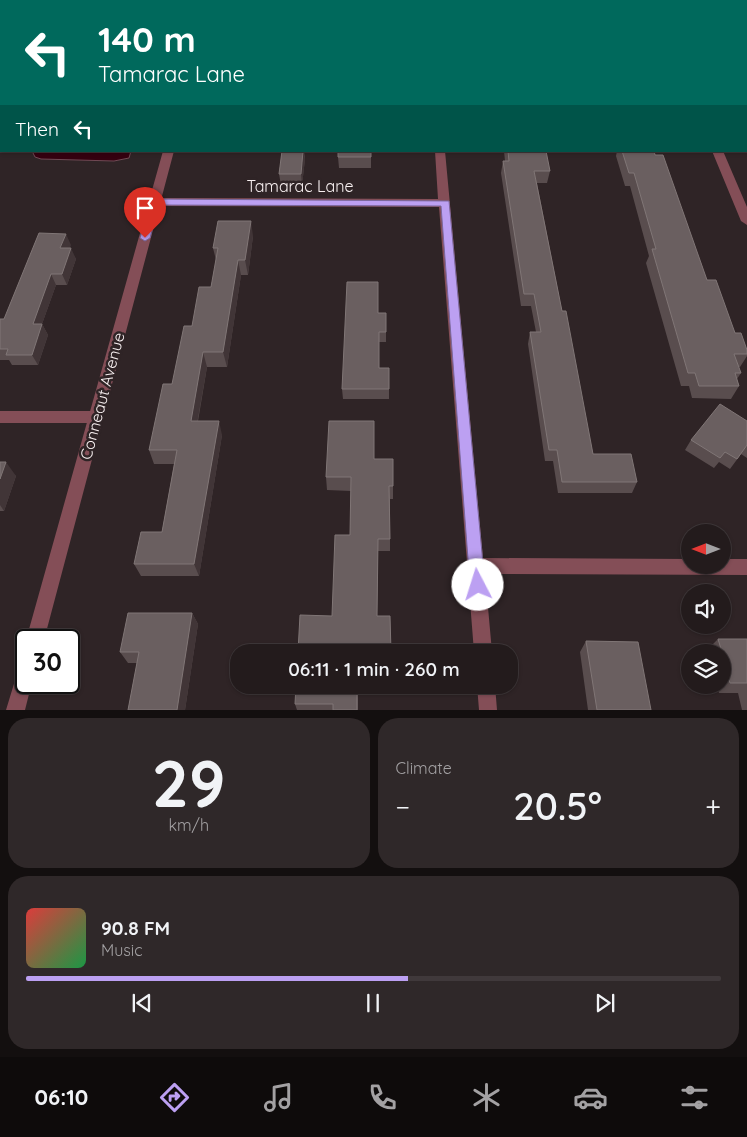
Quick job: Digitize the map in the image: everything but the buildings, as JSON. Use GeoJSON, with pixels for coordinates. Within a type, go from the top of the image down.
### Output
{"type":"FeatureCollection","features":[{"type":"Feature","properties":{"kind":"street","name":"Conneaut Avenue"},"geometry":{"type":"LineString","coordinates":[[37,629],[169,152]]}},
{"type":"Feature","properties":{"kind":"street"},"geometry":{"type":"LineString","coordinates":[[440,152],[482,644]]}},
{"type":"Feature","properties":{"kind":"street"},"geometry":{"type":"LineString","coordinates":[[716,152],[747,221]]}},
{"type":"Feature","properties":{"kind":"street","name":"Tamarac Lane"},"geometry":{"type":"LineString","coordinates":[[155,202],[445,203]]}},
{"type":"Feature","properties":{"kind":"street"},"geometry":{"type":"LineString","coordinates":[[0,417],[96,417]]}},
{"type":"Feature","properties":{"kind":"street"},"geometry":{"type":"LineString","coordinates":[[476,566],[747,567]]}},
{"type":"Feature","properties":{"kind":"street"},"geometry":{"type":"LineString","coordinates":[[16,710],[20,694]]}},
{"type":"Feature","properties":{"kind":"street"},"geometry":{"type":"LineString","coordinates":[[487,694],[488,710]]}},
{"type":"Feature","properties":{"kind":"shaded area"},"geometry":{"type":"Polygon","coordinates":[[[32,152],[131,152],[129,158],[114,161],[41,159],[35,157],[32,152]]]}},
{"type":"Feature","properties":{"kind":"route"},"geometry":{"type":"LineString","coordinates":[[145,238],[155,202],[445,203],[478,585]]}}]}
